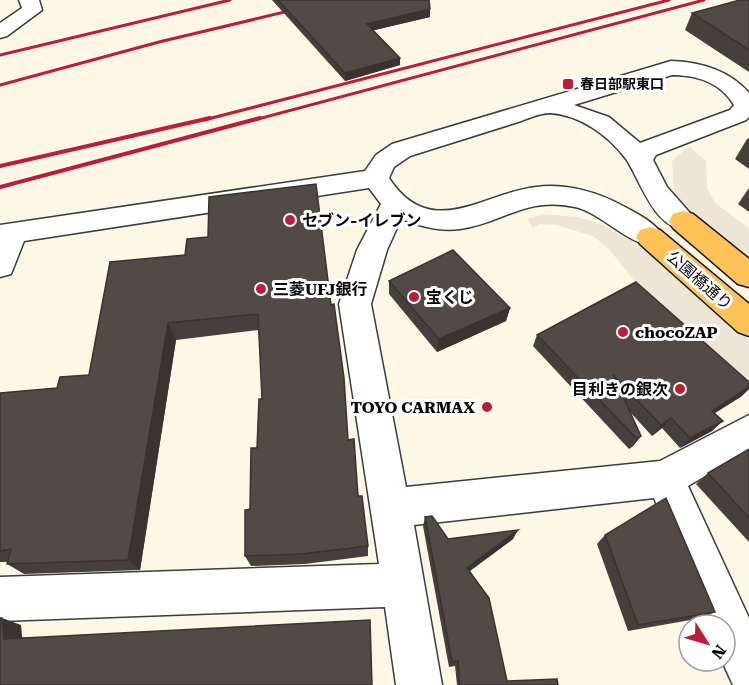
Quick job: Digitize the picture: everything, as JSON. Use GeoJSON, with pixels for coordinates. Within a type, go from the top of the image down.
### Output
{"type":"FeatureCollection","features":[{"type":"Feature","properties":{"kind":"main road","name":"公園橋通り"},"geometry":{"type":"LineString","coordinates":[[683,221],[749,276]]}},
{"type":"Feature","properties":{"kind":"main road","name":"公園橋通り"},"geometry":{"type":"LineString","coordinates":[[650,237],[749,323]]}},
{"type":"Feature","properties":{"kind":"street"},"geometry":{"type":"LineString","coordinates":[[0,32],[32,10],[29,0]]}},
{"type":"Feature","properties":{"kind":"street"},"geometry":{"type":"LineString","coordinates":[[419,685],[355,304],[372,250],[386,191],[379,165],[389,156],[401,150],[671,68],[687,68],[725,82],[741,95],[747,106],[738,115],[646,150],[640,160]]}},
{"type":"Feature","properties":{"kind":"street"},"geometry":{"type":"LineString","coordinates":[[725,82],[749,78]]}},
{"type":"Feature","properties":{"kind":"street"},"geometry":{"type":"LineString","coordinates":[[548,106],[579,112],[606,125],[621,136],[640,160],[646,178],[658,197],[683,221]]}},
{"type":"Feature","properties":{"kind":"street"},"geometry":{"type":"LineString","coordinates":[[0,266],[6,233],[386,191],[414,213],[441,219],[465,219],[516,199],[545,195],[573,196],[600,204],[650,237]]}},
{"type":"Feature","properties":{"kind":"street"},"geometry":{"type":"LineString","coordinates":[[391,508],[665,479],[749,431]]}},
{"type":"Feature","properties":{"kind":"street"},"geometry":{"type":"LineString","coordinates":[[665,479],[749,669]]}},
{"type":"Feature","properties":{"kind":"street"},"geometry":{"type":"LineString","coordinates":[[0,599],[404,585]]}},
{"type":"Feature","properties":{"kind":"shaded area"},"geometry":{"type":"Polygon","coordinates":[[[689,146],[706,161],[707,188],[715,203],[749,228],[749,264],[709,232],[674,193],[672,161],[689,146]]]}},
{"type":"Feature","properties":{"kind":"shaded area"},"geometry":{"type":"Polygon","coordinates":[[[543,214],[577,217],[601,224],[641,246],[749,340],[749,391],[660,313],[609,249],[593,236],[556,225],[540,224],[533,228],[527,219],[543,214]]]}},
{"type":"Feature","properties":{"kind":"building"},"geometry":{"type":"Polygon","coordinates":[[[278,0],[429,0],[430,9],[367,24],[400,58],[345,73],[278,0]]]}},
{"type":"Feature","properties":{"kind":"building"},"geometry":{"type":"Polygon","coordinates":[[[740,0],[749,0],[749,50],[692,13],[740,0]]]}},
{"type":"Feature","properties":{"kind":"building"},"geometry":{"type":"Polygon","coordinates":[[[316,184],[331,305],[334,304],[344,378],[348,440],[354,439],[358,496],[362,496],[368,546],[301,554],[245,556],[245,510],[250,509],[251,448],[257,448],[259,399],[262,399],[258,314],[168,323],[128,560],[7,564],[11,549],[0,551],[0,393],[57,388],[60,377],[89,375],[110,262],[185,255],[187,239],[208,237],[209,197],[316,184]]]}},
{"type":"Feature","properties":{"kind":"building"},"geometry":{"type":"Polygon","coordinates":[[[453,250],[510,308],[439,339],[389,281],[453,250]]]}},
{"type":"Feature","properties":{"kind":"building"},"geometry":{"type":"Polygon","coordinates":[[[636,282],[749,382],[749,387],[712,411],[723,421],[690,438],[671,418],[661,425],[613,375],[641,436],[637,439],[537,335],[636,282]]]}},
{"type":"Feature","properties":{"kind":"building"},"geometry":{"type":"Polygon","coordinates":[[[749,449],[749,518],[708,473],[749,449]]]}},
{"type":"Feature","properties":{"kind":"building"},"geometry":{"type":"Polygon","coordinates":[[[666,498],[715,612],[677,613],[677,618],[638,625],[605,535],[666,498]]]}},
{"type":"Feature","properties":{"kind":"building"},"geometry":{"type":"Polygon","coordinates":[[[432,516],[448,539],[518,530],[467,568],[489,598],[507,681],[557,679],[558,685],[460,685],[458,661],[452,662],[425,517],[432,516]]]}},
{"type":"Feature","properties":{"kind":"building"},"geometry":{"type":"Polygon","coordinates":[[[0,618],[2,618],[4,639],[370,620],[372,685],[0,685],[0,618]]]}},
{"type":"Feature","properties":{"kind":"railway"},"geometry":{"type":"LineString","coordinates":[[0,55],[230,0]]}},
{"type":"Feature","properties":{"kind":"railway"},"geometry":{"type":"LineString","coordinates":[[0,85],[159,42],[335,0]]}},
{"type":"Feature","properties":{"kind":"railway"},"geometry":{"type":"LineString","coordinates":[[204,120],[669,0]]}},
{"type":"Feature","properties":{"kind":"railway"},"geometry":{"type":"LineString","coordinates":[[254,120],[704,0]]}},
{"type":"Feature","properties":{"kind":"railway"},"geometry":{"type":"LineString","coordinates":[[0,166],[210,118]]}},
{"type":"Feature","properties":{"kind":"railway"},"geometry":{"type":"LineString","coordinates":[[0,187],[260,118]]}},
{"type":"Feature","properties":{"kind":"place","name":"春日部駅東口"},"geometry":{"type":"Point","coordinates":[568,84]}},
{"type":"Feature","properties":{"kind":"place","name":"セブン-イレブン"},"geometry":{"type":"Point","coordinates":[290,220]}},
{"type":"Feature","properties":{"kind":"place","name":"三菱UFJ銀行"},"geometry":{"type":"Point","coordinates":[261,289]}},
{"type":"Feature","properties":{"kind":"place","name":"宝くじ"},"geometry":{"type":"Point","coordinates":[414,297]}},
{"type":"Feature","properties":{"kind":"place","name":"chocoZAP"},"geometry":{"type":"Point","coordinates":[623,332]}},
{"type":"Feature","properties":{"kind":"place","name":"目利きの銀次"},"geometry":{"type":"Point","coordinates":[680,389]}},
{"type":"Feature","properties":{"kind":"place","name":"TOYO CARMAX"},"geometry":{"type":"Point","coordinates":[487,407]}}]}
